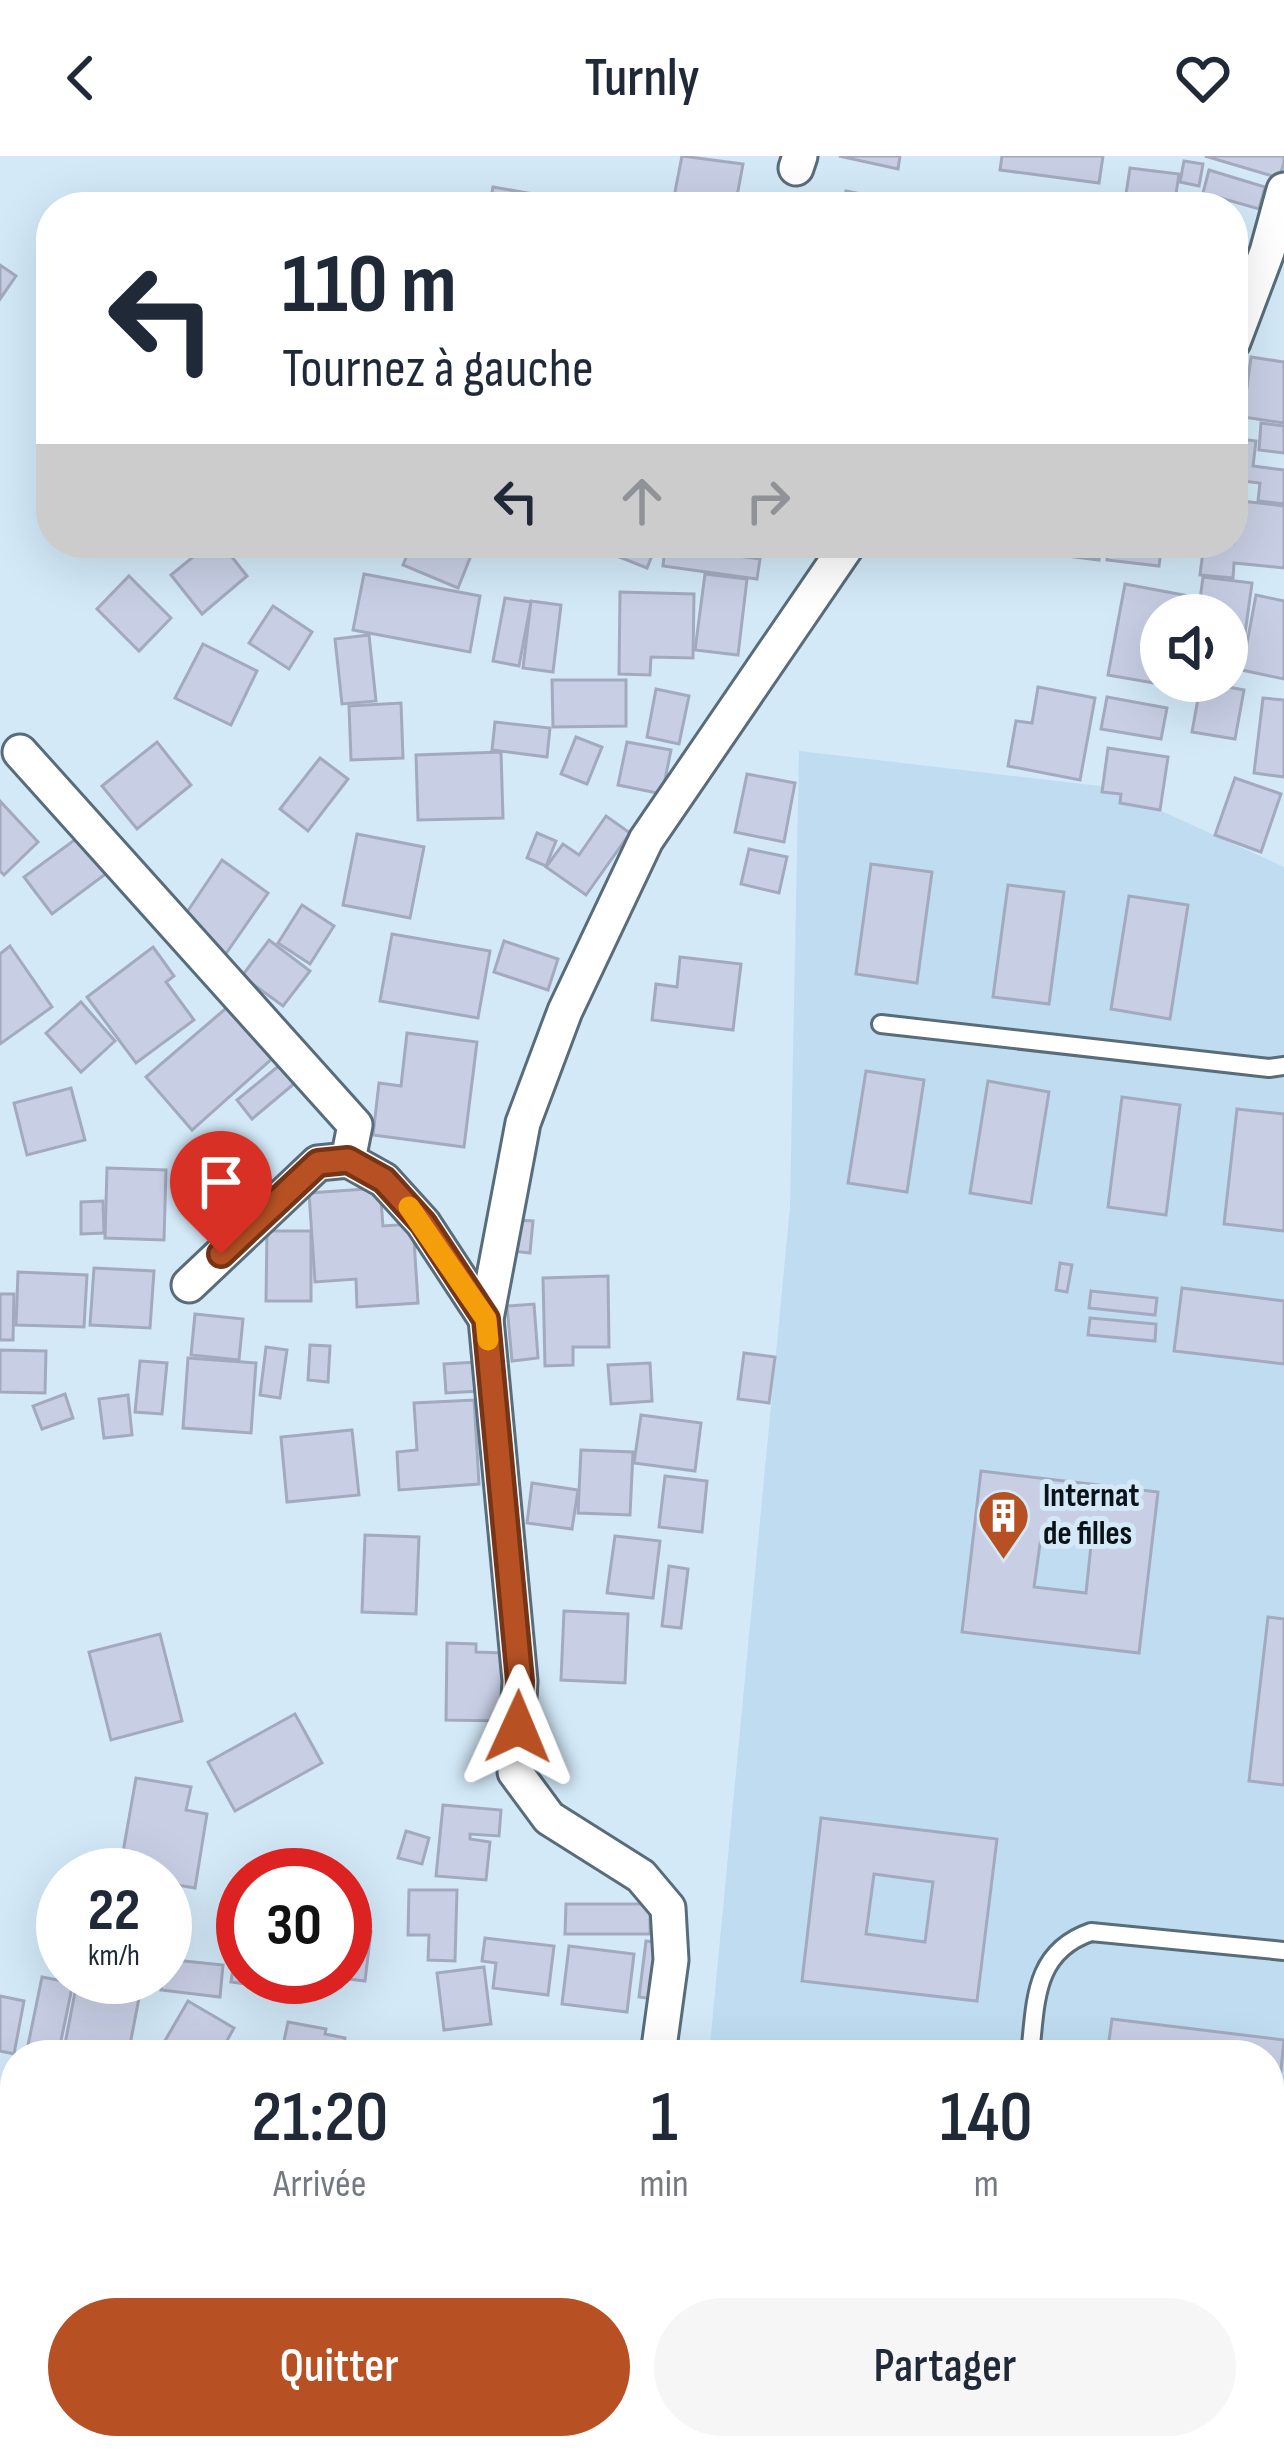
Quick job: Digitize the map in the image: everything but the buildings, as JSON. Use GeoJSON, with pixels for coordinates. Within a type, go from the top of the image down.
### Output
{"type":"FeatureCollection","features":[{"type":"Feature","properties":{"kind":"street"},"geometry":{"type":"LineString","coordinates":[[1248,302],[1284,190]]}},
{"type":"Feature","properties":{"kind":"street"},"geometry":{"type":"LineString","coordinates":[[660,2040],[670,1960],[668,1908],[641,1876],[549,1818],[515,1772],[520,1681],[486,1319],[523,1123],[565,1011],[646,840],[839,558]]}},
{"type":"Feature","properties":{"kind":"street"},"geometry":{"type":"LineString","coordinates":[[20,752],[355,1125],[465,1276],[486,1319]]}},
{"type":"Feature","properties":{"kind":"street"},"geometry":{"type":"LineString","coordinates":[[348,1160],[355,1125]]}},
{"type":"Feature","properties":{"kind":"street"},"geometry":{"type":"LineString","coordinates":[[189,1285],[318,1163],[348,1160],[384,1180],[423,1223],[486,1319]]}},
{"type":"Feature","properties":{"kind":"lane"},"geometry":{"type":"LineString","coordinates":[[881,1024],[1284,1066]]}},
{"type":"Feature","properties":{"kind":"lane"},"geometry":{"type":"LineString","coordinates":[[1032,2040],[1040,1978],[1065,1941],[1091,1932],[1284,1951]]}},
{"type":"Feature","properties":{"kind":"shaded area"},"geometry":{"type":"Polygon","coordinates":[[[799,751],[1109,787],[1284,867],[1284,2040],[710,2040],[790,1207],[799,751]]]}},
{"type":"Feature","properties":{"kind":"slow traffic"},"geometry":{"type":"LineString","coordinates":[[409,1207],[486,1319],[488,1340]]}},
{"type":"Feature","properties":{"kind":"place","name":"Internat de filles"},"geometry":{"type":"Point","coordinates":[1004,1561]}},
{"type":"Feature","properties":{"kind":"route"},"geometry":{"type":"LineString","coordinates":[[221,1254],[318,1163],[348,1160],[384,1180],[423,1223],[486,1319],[520,1681],[518,1727]]}}]}
